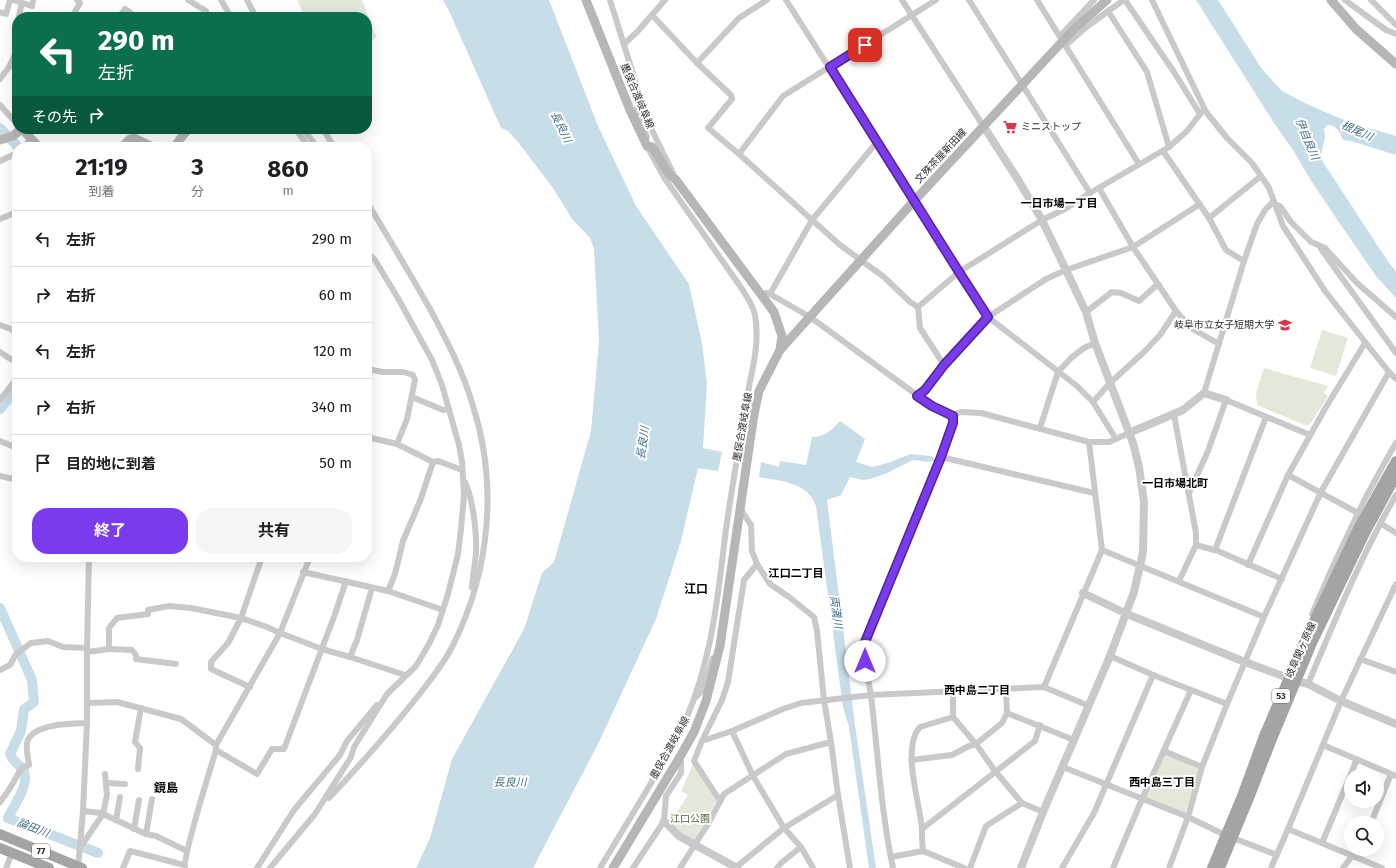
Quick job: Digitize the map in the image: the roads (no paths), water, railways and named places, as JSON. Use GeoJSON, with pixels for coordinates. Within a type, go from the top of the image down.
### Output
{"type":"FeatureCollection","features":[{"type":"Feature","properties":{"kind":"main road","name":"墨俣合渡岐阜線"},"geometry":{"type":"LineString","coordinates":[[586,0],[630,110],[647,146],[652,147],[669,174],[676,180],[774,312],[779,323],[782,336],[780,350],[759,391],[754,414],[720,646],[706,701],[694,732],[613,868]]}},
{"type":"Feature","properties":{"kind":"main road","name":"文殊茶屋新田線"},"geometry":{"type":"LineString","coordinates":[[780,350],[914,201],[1063,41],[1107,0]]}},
{"type":"Feature","properties":{"kind":"main road"},"geometry":{"type":"LineString","coordinates":[[1331,0],[1356,29],[1396,64]]}},
{"type":"Feature","properties":{"kind":"main road"},"geometry":{"type":"LineString","coordinates":[[27,134],[35,142]]}},
{"type":"Feature","properties":{"kind":"main road"},"geometry":{"type":"LineString","coordinates":[[178,142],[184,134]]}},
{"type":"Feature","properties":{"kind":"main road"},"geometry":{"type":"LineString","coordinates":[[127,142],[134,138],[142,142]]}},
{"type":"Feature","properties":{"kind":"main road","name":"岐阜関ヶ原線"},"geometry":{"type":"LineString","coordinates":[[1220,868],[1229,836],[1305,640],[1396,461]]}},
{"type":"Feature","properties":{"kind":"main road","name":"岐阜関ヶ原線"},"geometry":{"type":"LineString","coordinates":[[1362,529],[1396,476]]}},
{"type":"Feature","properties":{"kind":"main road","name":"77"},"geometry":{"type":"LineString","coordinates":[[0,834],[82,868]]}},
{"type":"Feature","properties":{"kind":"main road","name":"岐阜関ヶ原線"},"geometry":{"type":"LineString","coordinates":[[1212,868],[1229,836]]}},
{"type":"Feature","properties":{"kind":"main road","name":"77"},"geometry":{"type":"LineString","coordinates":[[0,841],[67,868]]}},
{"type":"Feature","properties":{"kind":"main road","name":"77"},"geometry":{"type":"LineString","coordinates":[[0,848],[49,868]]}},
{"type":"Feature","properties":{"kind":"main road","name":"77"},"geometry":{"type":"LineString","coordinates":[[0,854],[35,868]]}},
{"type":"Feature","properties":{"kind":"street"},"geometry":{"type":"LineString","coordinates":[[0,12],[6,14],[12,0],[32,6],[33,0]]}},
{"type":"Feature","properties":{"kind":"street"},"geometry":{"type":"LineString","coordinates":[[75,12],[80,3],[77,0]]}},
{"type":"Feature","properties":{"kind":"street"},"geometry":{"type":"LineString","coordinates":[[189,0],[206,11],[205,12]]}},
{"type":"Feature","properties":{"kind":"street"},"geometry":{"type":"LineString","coordinates":[[221,0],[228,12]]}},
{"type":"Feature","properties":{"kind":"street"},"geometry":{"type":"LineString","coordinates":[[247,0],[253,12]]}},
{"type":"Feature","properties":{"kind":"street"},"geometry":{"type":"LineString","coordinates":[[610,0],[643,112],[676,180]]}},
{"type":"Feature","properties":{"kind":"street"},"geometry":{"type":"LineString","coordinates":[[624,44],[637,32],[665,0]]}},
{"type":"Feature","properties":{"kind":"street"},"geometry":{"type":"LineString","coordinates":[[697,63],[738,18],[767,0]]}},
{"type":"Feature","properties":{"kind":"street"},"geometry":{"type":"LineString","coordinates":[[786,0],[988,317],[1077,386],[1093,402],[1116,439]]}},
{"type":"Feature","properties":{"kind":"street"},"geometry":{"type":"LineString","coordinates":[[902,0],[1017,178],[1042,220],[1086,312],[1095,342],[1129,433],[1139,467],[1144,502],[1143,552],[1134,592],[1127,614],[1021,868]]}},
{"type":"Feature","properties":{"kind":"street"},"geometry":{"type":"LineString","coordinates":[[739,154],[783,96],[936,0]]}},
{"type":"Feature","properties":{"kind":"street"},"geometry":{"type":"LineString","coordinates":[[969,0],[1090,193]]}},
{"type":"Feature","properties":{"kind":"street"},"geometry":{"type":"LineString","coordinates":[[1037,0],[1139,164]]}},
{"type":"Feature","properties":{"kind":"street"},"geometry":{"type":"LineString","coordinates":[[1063,41],[1094,0]]}},
{"type":"Feature","properties":{"kind":"street"},"geometry":{"type":"LineString","coordinates":[[1063,41],[1084,29],[1108,10],[1124,0],[1202,111],[1252,163],[1269,188],[1283,226],[1325,291],[1365,343],[1396,379]]}},
{"type":"Feature","properties":{"kind":"street"},"geometry":{"type":"LineString","coordinates":[[1152,0],[1202,111]]}},
{"type":"Feature","properties":{"kind":"street"},"geometry":{"type":"LineString","coordinates":[[1345,0],[1386,30],[1396,34]]}},
{"type":"Feature","properties":{"kind":"street"},"geometry":{"type":"LineString","coordinates":[[1371,0],[1396,26]]}},
{"type":"Feature","properties":{"kind":"street"},"geometry":{"type":"LineString","coordinates":[[21,12],[22,3]]}},
{"type":"Feature","properties":{"kind":"street"},"geometry":{"type":"LineString","coordinates":[[1108,10],[1147,72],[1169,147]]}},
{"type":"Feature","properties":{"kind":"street"},"geometry":{"type":"LineString","coordinates":[[652,15],[697,63],[731,95],[732,99],[708,128],[840,245],[884,277],[910,302],[918,307]]}},
{"type":"Feature","properties":{"kind":"street"},"geometry":{"type":"LineString","coordinates":[[0,79],[5,74],[12,60]]}},
{"type":"Feature","properties":{"kind":"street"},"geometry":{"type":"LineString","coordinates":[[600,868],[664,764],[684,726],[707,654],[713,627],[729,513],[750,381],[755,360],[756,342],[754,314],[750,303],[742,289],[664,179],[647,146],[649,142],[637,110],[639,98]]}},
{"type":"Feature","properties":{"kind":"street"},"geometry":{"type":"LineString","coordinates":[[0,105],[12,118]]}},
{"type":"Feature","properties":{"kind":"street"},"geometry":{"type":"LineString","coordinates":[[918,307],[959,272],[1042,220],[1065,209],[1169,147],[1187,131],[1202,111]]}},
{"type":"Feature","properties":{"kind":"street"},"geometry":{"type":"LineString","coordinates":[[307,134],[313,142]]}},
{"type":"Feature","properties":{"kind":"street"},"geometry":{"type":"LineString","coordinates":[[28,142],[31,138]]}},
{"type":"Feature","properties":{"kind":"street"},"geometry":{"type":"LineString","coordinates":[[770,294],[812,220],[877,142]]}},
{"type":"Feature","properties":{"kind":"street"},"geometry":{"type":"LineString","coordinates":[[1163,151],[1209,218],[1226,250],[1244,261]]}},
{"type":"Feature","properties":{"kind":"street"},"geometry":{"type":"LineString","coordinates":[[0,161],[12,156]]}},
{"type":"Feature","properties":{"kind":"street"},"geometry":{"type":"LineString","coordinates":[[1209,218],[1261,176]]}},
{"type":"Feature","properties":{"kind":"street"},"geometry":{"type":"LineString","coordinates":[[1099,188],[1133,247],[1176,311],[1191,328],[1219,344]]}},
{"type":"Feature","properties":{"kind":"street"},"geometry":{"type":"LineString","coordinates":[[1275,203],[1280,206],[1291,222],[1311,242],[1325,248],[1357,283],[1396,317]]}},
{"type":"Feature","properties":{"kind":"street"},"geometry":{"type":"LineString","coordinates":[[953,416],[961,412],[981,413],[1089,442],[1102,442],[1116,439],[1174,415],[1191,404],[1204,392],[1244,261],[1257,224],[1265,210],[1275,203]]}},
{"type":"Feature","properties":{"kind":"street"},"geometry":{"type":"LineString","coordinates":[[917,396],[925,390],[944,365],[988,317],[1046,279],[1066,270],[1133,247],[1200,204]]}},
{"type":"Feature","properties":{"kind":"street"},"geometry":{"type":"LineString","coordinates":[[270,868],[318,810],[388,732],[440,668],[454,644],[470,604],[484,552],[488,515],[486,470],[474,407],[463,375],[450,346],[410,274],[372,212]]}},
{"type":"Feature","properties":{"kind":"street"},"geometry":{"type":"LineString","coordinates":[[0,219],[12,214]]}},
{"type":"Feature","properties":{"kind":"street"},"geometry":{"type":"LineString","coordinates":[[1319,246],[1396,353]]}},
{"type":"Feature","properties":{"kind":"street"},"geometry":{"type":"LineString","coordinates":[[318,810],[351,757],[354,747],[382,701],[387,694],[416,666],[429,644],[443,610],[458,554],[461,529],[464,495],[459,445],[442,385],[432,360],[399,300],[372,257]]}},
{"type":"Feature","properties":{"kind":"street"},"geometry":{"type":"LineString","coordinates":[[1086,312],[1112,292],[1121,293],[1139,301],[1158,284]]}},
{"type":"Feature","properties":{"kind":"street"},"geometry":{"type":"LineString","coordinates":[[759,291],[770,294],[810,317],[917,396],[932,406],[953,416]]}},
{"type":"Feature","properties":{"kind":"street"},"geometry":{"type":"LineString","coordinates":[[918,307],[920,328],[944,365]]}},
{"type":"Feature","properties":{"kind":"street"},"geometry":{"type":"LineString","coordinates":[[1093,402],[1110,382],[1144,352],[1160,335],[1176,311]]}},
{"type":"Feature","properties":{"kind":"street"},"geometry":{"type":"LineString","coordinates":[[0,325],[12,330]]}},
{"type":"Feature","properties":{"kind":"street"},"geometry":{"type":"LineString","coordinates":[[1040,428],[1058,372],[1071,358],[1095,342]]}},
{"type":"Feature","properties":{"kind":"street"},"geometry":{"type":"LineString","coordinates":[[1248,565],[1288,475],[1343,377],[1365,343]]}},
{"type":"Feature","properties":{"kind":"street"},"geometry":{"type":"LineString","coordinates":[[0,352],[12,360]]}},
{"type":"Feature","properties":{"kind":"street"},"geometry":{"type":"LineString","coordinates":[[372,370],[383,372],[403,372],[413,375],[415,380],[407,419],[397,444]]}},
{"type":"Feature","properties":{"kind":"street"},"geometry":{"type":"LineString","coordinates":[[1169,868],[1188,817],[1202,767],[1264,617],[1320,492],[1389,372]]}},
{"type":"Feature","properties":{"kind":"street"},"geometry":{"type":"LineString","coordinates":[[0,400],[12,384]]}},
{"type":"Feature","properties":{"kind":"street"},"geometry":{"type":"LineString","coordinates":[[1204,392],[1310,435]]}},
{"type":"Feature","properties":{"kind":"street"},"geometry":{"type":"LineString","coordinates":[[412,397],[443,410],[450,410]]}},
{"type":"Feature","properties":{"kind":"street"},"geometry":{"type":"LineString","coordinates":[[1188,492],[1189,493],[1208,451],[1226,400]]}},
{"type":"Feature","properties":{"kind":"street"},"geometry":{"type":"LineString","coordinates":[[1174,415],[1196,533],[1196,545],[1179,582]]}},
{"type":"Feature","properties":{"kind":"street"},"geometry":{"type":"LineString","coordinates":[[893,868],[863,650],[941,457],[953,423],[953,416]]}},
{"type":"Feature","properties":{"kind":"street"},"geometry":{"type":"LineString","coordinates":[[1215,550],[1266,417]]}},
{"type":"Feature","properties":{"kind":"street"},"geometry":{"type":"LineString","coordinates":[[372,439],[397,444],[433,462],[438,461],[462,472],[472,508],[475,536],[476,553],[470,604]]}},
{"type":"Feature","properties":{"kind":"street"},"geometry":{"type":"LineString","coordinates":[[0,441],[12,446]]}},
{"type":"Feature","properties":{"kind":"street"},"geometry":{"type":"LineString","coordinates":[[1044,687],[1102,550],[1089,442]]}},
{"type":"Feature","properties":{"kind":"street"},"geometry":{"type":"LineString","coordinates":[[1290,679],[1332,567],[1358,513],[1396,443]]}},
{"type":"Feature","properties":{"kind":"street"},"geometry":{"type":"LineString","coordinates":[[941,457],[1094,493]]}},
{"type":"Feature","properties":{"kind":"street"},"geometry":{"type":"LineString","coordinates":[[388,591],[403,541],[420,501],[433,462]]}},
{"type":"Feature","properties":{"kind":"street"},"geometry":{"type":"LineString","coordinates":[[1288,475],[1358,513]]}},
{"type":"Feature","properties":{"kind":"street"},"geometry":{"type":"LineString","coordinates":[[0,476],[12,479]]}},
{"type":"Feature","properties":{"kind":"street"},"geometry":{"type":"LineString","coordinates":[[1308,684],[1348,590],[1380,523],[1396,495]]}},
{"type":"Feature","properties":{"kind":"street"},"geometry":{"type":"LineString","coordinates":[[741,510],[751,525],[752,551],[756,564],[770,584],[814,617],[838,795],[850,868]]}},
{"type":"Feature","properties":{"kind":"street"},"geometry":{"type":"LineString","coordinates":[[1380,523],[1396,533]]}},
{"type":"Feature","properties":{"kind":"street"},"geometry":{"type":"LineString","coordinates":[[1196,545],[1215,550],[1282,579]]}},
{"type":"Feature","properties":{"kind":"street"},"geometry":{"type":"LineString","coordinates":[[1102,550],[1264,617]]}},
{"type":"Feature","properties":{"kind":"street"},"geometry":{"type":"LineString","coordinates":[[82,868],[80,845],[87,723],[89,562]]}},
{"type":"Feature","properties":{"kind":"street"},"geometry":{"type":"LineString","coordinates":[[250,687],[211,670],[211,662],[228,643],[241,618],[260,562]]}},
{"type":"Feature","properties":{"kind":"street"},"geometry":{"type":"LineString","coordinates":[[123,868],[130,851],[184,867],[187,851],[216,748],[280,633],[308,562]]}},
{"type":"Feature","properties":{"kind":"street"},"geometry":{"type":"LineString","coordinates":[[720,802],[694,761],[722,700],[728,682],[744,580],[756,564]]}},
{"type":"Feature","properties":{"kind":"street"},"geometry":{"type":"LineString","coordinates":[[303,572],[388,591],[443,610]]}},
{"type":"Feature","properties":{"kind":"street"},"geometry":{"type":"LineString","coordinates":[[87,703],[117,702],[181,719],[216,748],[257,774],[272,749],[284,749],[346,581]]}},
{"type":"Feature","properties":{"kind":"street"},"geometry":{"type":"LineString","coordinates":[[1271,868],[1341,701],[1396,584]]}},
{"type":"Feature","properties":{"kind":"street"},"geometry":{"type":"LineString","coordinates":[[350,656],[357,640],[372,588]]}},
{"type":"Feature","properties":{"kind":"street"},"geometry":{"type":"LineString","coordinates":[[1083,594],[1127,614],[1245,662],[1290,679],[1308,684],[1341,701],[1396,724]]}},
{"type":"Feature","properties":{"kind":"street"},"geometry":{"type":"LineString","coordinates":[[109,649],[109,629],[117,618],[148,614],[148,610],[169,606],[191,608],[241,618],[322,649],[350,656],[405,676]]}},
{"type":"Feature","properties":{"kind":"street"},"geometry":{"type":"LineString","coordinates":[[0,670],[10,664],[16,654],[23,648],[31,643],[43,641],[48,641],[68,648],[87,650],[132,650],[136,655],[136,659],[176,664]]}},
{"type":"Feature","properties":{"kind":"street"},"geometry":{"type":"LineString","coordinates":[[693,701],[702,690],[716,651],[720,646]]}},
{"type":"Feature","properties":{"kind":"street"},"geometry":{"type":"LineString","coordinates":[[1110,656],[1153,675],[1227,704]]}},
{"type":"Feature","properties":{"kind":"street"},"geometry":{"type":"LineString","coordinates":[[1360,658],[1396,672]]}},
{"type":"Feature","properties":{"kind":"street"},"geometry":{"type":"LineString","coordinates":[[1062,868],[1094,813],[1153,675]]}},
{"type":"Feature","properties":{"kind":"street"},"geometry":{"type":"LineString","coordinates":[[702,741],[732,731],[783,709],[801,704],[869,695],[1006,690],[1044,687],[1089,706]]}},
{"type":"Feature","properties":{"kind":"street"},"geometry":{"type":"LineString","coordinates":[[911,760],[952,755],[976,744],[1002,723],[1007,713],[1006,690]]}},
{"type":"Feature","properties":{"kind":"street"},"geometry":{"type":"LineString","coordinates":[[1113,868],[1191,690]]}},
{"type":"Feature","properties":{"kind":"street"},"geometry":{"type":"LineString","coordinates":[[953,691],[953,717],[1022,803],[1044,812]]}},
{"type":"Feature","properties":{"kind":"street"},"geometry":{"type":"LineString","coordinates":[[258,868],[294,810],[340,755],[347,741],[376,706],[382,701]]}},
{"type":"Feature","properties":{"kind":"street"},"geometry":{"type":"LineString","coordinates":[[138,769],[140,748],[135,742],[141,708]]}},
{"type":"Feature","properties":{"kind":"street"},"geometry":{"type":"LineString","coordinates":[[1007,713],[1040,725],[1074,740]]}},
{"type":"Feature","properties":{"kind":"street"},"geometry":{"type":"LineString","coordinates":[[923,851],[922,829],[911,760],[912,746],[917,730],[920,727],[953,717]]}},
{"type":"Feature","properties":{"kind":"street"},"geometry":{"type":"LineString","coordinates":[[0,802],[15,781],[18,773],[25,766],[30,765],[27,741],[32,735],[41,729],[52,725],[87,723]]}},
{"type":"Feature","properties":{"kind":"street"},"geometry":{"type":"LineString","coordinates":[[922,829],[1035,741],[1040,725]]}},
{"type":"Feature","properties":{"kind":"street"},"geometry":{"type":"LineString","coordinates":[[732,731],[753,776],[784,828],[801,848],[813,868]]}},
{"type":"Feature","properties":{"kind":"street"},"geometry":{"type":"LineString","coordinates":[[680,868],[695,846],[724,794],[786,754],[831,742]]}},
{"type":"Feature","properties":{"kind":"street"},"geometry":{"type":"LineString","coordinates":[[1323,745],[1394,775],[1374,816]]}},
{"type":"Feature","properties":{"kind":"street"},"geometry":{"type":"LineString","coordinates":[[1164,751],[1202,767]]}},
{"type":"Feature","properties":{"kind":"street"},"geometry":{"type":"LineString","coordinates":[[633,868],[664,821],[666,796],[681,773],[681,755]]}},
{"type":"Feature","properties":{"kind":"street"},"geometry":{"type":"LineString","coordinates":[[1322,843],[1356,759]]}},
{"type":"Feature","properties":{"kind":"street"},"geometry":{"type":"LineString","coordinates":[[1063,767],[1188,817],[1229,836],[1277,855]]}},
{"type":"Feature","properties":{"kind":"street"},"geometry":{"type":"LineString","coordinates":[[80,845],[82,845],[103,814],[107,795],[106,774]]}},
{"type":"Feature","properties":{"kind":"street"},"geometry":{"type":"LineString","coordinates":[[106,783],[125,784]]}},
{"type":"Feature","properties":{"kind":"street"},"geometry":{"type":"LineString","coordinates":[[664,821],[679,836],[736,868],[784,828],[838,795]]}},
{"type":"Feature","properties":{"kind":"street"},"geometry":{"type":"LineString","coordinates":[[116,820],[120,797]]}},
{"type":"Feature","properties":{"kind":"street"},"geometry":{"type":"LineString","coordinates":[[146,834],[152,799]]}},
{"type":"Feature","properties":{"kind":"street"},"geometry":{"type":"LineString","coordinates":[[134,829],[140,800]]}},
{"type":"Feature","properties":{"kind":"street"},"geometry":{"type":"LineString","coordinates":[[970,868],[986,826],[1022,803]]}},
{"type":"Feature","properties":{"kind":"street"},"geometry":{"type":"LineString","coordinates":[[83,811],[103,814],[146,834],[156,836],[187,851]]}},
{"type":"Feature","properties":{"kind":"street"},"geometry":{"type":"LineString","coordinates":[[1288,829],[1382,868]]}},
{"type":"Feature","properties":{"kind":"street"},"geometry":{"type":"LineString","coordinates":[[778,868],[781,863],[801,848]]}},
{"type":"Feature","properties":{"kind":"street"},"geometry":{"type":"LineString","coordinates":[[891,857],[923,851],[964,868]]}},
{"type":"Feature","properties":{"kind":"street"},"geometry":{"type":"LineString","coordinates":[[1343,868],[1354,857]]}},
{"type":"Feature","properties":{"kind":"street"},"geometry":{"type":"LineString","coordinates":[[6,868],[10,858]]}},
{"type":"Feature","properties":{"kind":"water","name":"長良川"},"geometry":{"type":"Polygon","coordinates":[[[443,0],[549,0],[598,126],[636,206],[689,284],[702,344],[707,383],[703,448],[722,452],[718,471],[698,468],[681,541],[656,619],[599,742],[533,868],[416,868],[430,838],[452,759],[524,629],[542,573],[554,562],[591,431],[599,341],[594,249],[590,238],[572,219],[553,188],[518,142],[508,131],[501,128],[443,0]]]}},
{"type":"Feature","properties":{"kind":"water"},"geometry":{"type":"Polygon","coordinates":[[[1196,0],[1218,0],[1262,69],[1282,91],[1334,116],[1396,136],[1396,155],[1351,141],[1343,140],[1336,128],[1327,125],[1324,129],[1325,138],[1321,154],[1323,162],[1389,263],[1396,271],[1396,298],[1376,276],[1334,215],[1196,0]]]}},
{"type":"Feature","properties":{"kind":"water","name":"両満川"},"geometry":{"type":"Polygon","coordinates":[[[840,421],[865,439],[856,462],[872,467],[891,462],[910,454],[931,456],[935,459],[934,461],[929,462],[913,460],[885,474],[870,479],[863,480],[850,477],[841,495],[827,500],[855,725],[876,868],[869,868],[849,727],[843,707],[816,506],[807,492],[800,487],[759,477],[761,462],[779,467],[780,461],[806,465],[812,437],[821,436],[828,432],[840,421]]]}},
{"type":"Feature","properties":{"kind":"waterway","name":"論田川"},"geometry":{"type":"LineString","coordinates":[[0,128],[13,142]]}},
{"type":"Feature","properties":{"kind":"waterway","name":"論田川"},"geometry":{"type":"LineString","coordinates":[[0,409],[12,394]]}},
{"type":"Feature","properties":{"kind":"waterway","name":"論田川"},"geometry":{"type":"LineString","coordinates":[[0,608],[32,680],[34,702],[24,709],[21,731],[10,754],[13,760],[24,771],[25,782],[17,802],[8,818]]}},
{"type":"Feature","properties":{"kind":"waterway","name":"論田川"},"geometry":{"type":"LineString","coordinates":[[8,818],[98,853]]}},
{"type":"Feature","properties":{"kind":"place","name":"ミニストップ"},"geometry":{"type":"Point","coordinates":[1010,127]}},
{"type":"Feature","properties":{"kind":"place","name":"岐阜市立女子短期大学"},"geometry":{"type":"Point","coordinates":[1285,325]}},
{"type":"Feature","properties":{"kind":"district","name":"一日市場一丁目"},"geometry":{"type":"Point","coordinates":[1059,203]}},
{"type":"Feature","properties":{"kind":"district","name":"一日市場北町"},"geometry":{"type":"Point","coordinates":[1175,483]}},
{"type":"Feature","properties":{"kind":"district","name":"江口二丁目"},"geometry":{"type":"Point","coordinates":[796,573]}},
{"type":"Feature","properties":{"kind":"district","name":"江口"},"geometry":{"type":"Point","coordinates":[696,589]}},
{"type":"Feature","properties":{"kind":"district","name":"西中島二丁目"},"geometry":{"type":"Point","coordinates":[977,690]}},
{"type":"Feature","properties":{"kind":"district","name":"西中島三丁目"},"geometry":{"type":"Point","coordinates":[1162,782]}},
{"type":"Feature","properties":{"kind":"district","name":"鏡島"},"geometry":{"type":"Point","coordinates":[166,788]}},
{"type":"Feature","properties":{"kind":"water label","name":"根尾川"},"geometry":{"type":"Point","coordinates":[1357,131]}},
{"type":"Feature","properties":{"kind":"water label","name":"伊自良川"},"geometry":{"type":"Point","coordinates":[1307,139]}},
{"type":"Feature","properties":{"kind":"park label","name":"江口公園"},"geometry":{"type":"Point","coordinates":[690,819]}}]}
